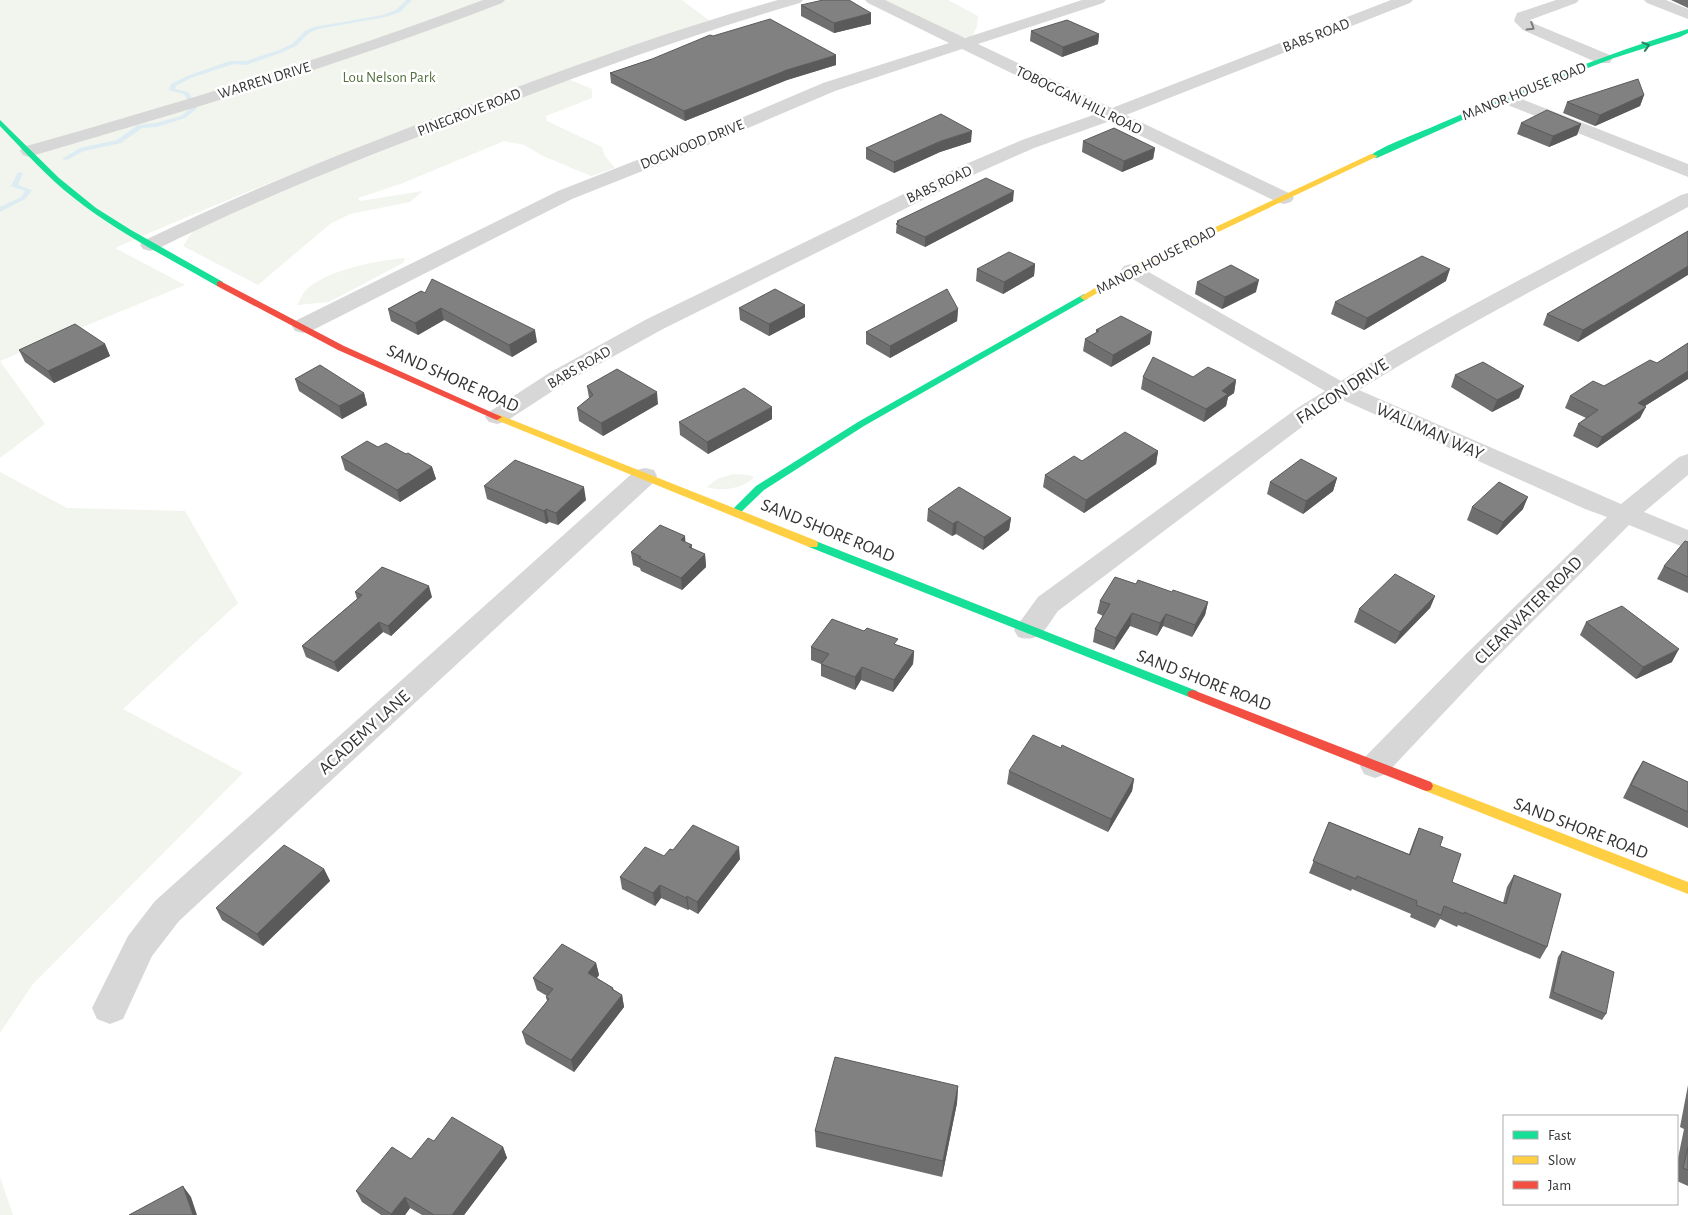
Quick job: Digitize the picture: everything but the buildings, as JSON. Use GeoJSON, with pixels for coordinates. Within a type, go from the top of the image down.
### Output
{"type":"FeatureCollection","features":[{"type":"Feature","properties":{"kind":"street","name":"WARREN DRIVE"},"geometry":{"type":"LineString","coordinates":[[28,151],[340,57],[497,0]]}},
{"type":"Feature","properties":{"kind":"street","name":"PINEGROVE ROAD"},"geometry":{"type":"LineString","coordinates":[[150,246],[239,202],[433,124],[631,51],[724,20],[795,0]]}},
{"type":"Feature","properties":{"kind":"street","name":"TOBOGGAN HILL ROAD"},"geometry":{"type":"LineString","coordinates":[[873,0],[1284,198]]}},
{"type":"Feature","properties":{"kind":"street","name":"DOGWOOD DRIVE"},"geometry":{"type":"LineString","coordinates":[[303,326],[565,195],[707,139],[829,87],[1098,0]]}},
{"type":"Feature","properties":{"kind":"street","name":"BABS ROAD"},"geometry":{"type":"LineString","coordinates":[[497,417],[557,378],[647,329],[908,198],[1028,144],[1110,115],[1405,0]]}},
{"type":"Feature","properties":{"kind":"street","name":"MANOR HOUSE ROAD"},"geometry":{"type":"LineString","coordinates":[[1571,0],[1525,15],[1522,21],[1529,27],[1604,59]]}},
{"type":"Feature","properties":{"kind":"street"},"geometry":{"type":"LineString","coordinates":[[1652,0],[1688,14]]}},
{"type":"Feature","properties":{"kind":"street","name":"MANOR HOUSE ROAD"},"geometry":{"type":"LineString","coordinates":[[736,511],[760,488],[861,424],[1131,270],[1402,142],[1604,59],[1669,39],[1688,31]]}},
{"type":"Feature","properties":{"kind":"street"},"geometry":{"type":"LineString","coordinates":[[1506,98],[1688,171]]}},
{"type":"Feature","properties":{"kind":"street","name":"SAND SHORE ROAD"},"geometry":{"type":"LineString","coordinates":[[0,122],[49,173],[77,197],[114,224],[150,246],[249,300],[303,326],[341,348],[497,417],[736,511],[1028,630],[1688,888]]}},
{"type":"Feature","properties":{"kind":"street","name":"FALCON DRIVE"},"geometry":{"type":"LineString","coordinates":[[1028,630],[1048,604],[1215,479],[1340,390],[1485,306],[1519,290],[1688,199]]}},
{"type":"Feature","properties":{"kind":"street","name":"WALLMAN WAY"},"geometry":{"type":"LineString","coordinates":[[1131,270],[1314,377],[1340,390],[1594,503],[1688,540]]}},
{"type":"Feature","properties":{"kind":"street","name":"CLEARWATER ROAD"},"geometry":{"type":"LineString","coordinates":[[1375,766],[1476,661],[1625,514],[1688,462]]}},
{"type":"Feature","properties":{"kind":"street","name":"ACADEMY LANE"},"geometry":{"type":"LineString","coordinates":[[110,1008],[140,946],[167,911],[645,476]]}},
{"type":"Feature","properties":{"kind":"green space","name":"Lou Nelson Park"},"geometry":{"type":"Polygon","coordinates":[[[0,0],[682,0],[710,21],[485,100],[336,156],[115,248],[185,285],[0,361],[0,0]]]}},
{"type":"Feature","properties":{"kind":"green space"},"geometry":{"type":"Polygon","coordinates":[[[883,0],[948,0],[978,16],[977,26],[972,37],[959,37],[883,0]]]}},
{"type":"Feature","properties":{"kind":"green space"},"geometry":{"type":"Polygon","coordinates":[[[568,79],[592,89],[592,98],[546,116],[547,121],[602,147],[605,156],[615,168],[591,176],[543,156],[524,145],[504,141],[403,183],[358,198],[360,201],[423,191],[410,202],[350,214],[330,224],[258,285],[183,246],[193,231],[302,182],[568,79]]]}},
{"type":"Feature","properties":{"kind":"green space"},"geometry":{"type":"Polygon","coordinates":[[[405,258],[403,263],[329,302],[297,305],[308,288],[329,276],[354,267],[405,258]]]}},
{"type":"Feature","properties":{"kind":"green space"},"geometry":{"type":"Polygon","coordinates":[[[0,361],[45,424],[0,458],[0,361]]]}},
{"type":"Feature","properties":{"kind":"green space"},"geometry":{"type":"Polygon","coordinates":[[[0,472],[67,508],[185,511],[238,603],[123,709],[243,773],[33,984],[0,1033],[0,472]]]}},
{"type":"Feature","properties":{"kind":"green space"},"geometry":{"type":"Polygon","coordinates":[[[733,474],[754,477],[738,487],[718,489],[707,487],[717,479],[733,474]]]}},
{"type":"Feature","properties":{"kind":"green space"},"geometry":{"type":"Polygon","coordinates":[[[0,1177],[13,1215],[0,1215],[0,1177]]]}},
{"type":"Feature","properties":{"kind":"waterway"},"geometry":{"type":"LineString","coordinates":[[189,98],[186,93],[172,90],[173,85],[189,77],[232,62],[246,63],[281,51],[294,45],[307,32],[316,28],[384,16],[398,11],[409,0]]}},
{"type":"Feature","properties":{"kind":"waterway"},"geometry":{"type":"LineString","coordinates":[[65,159],[82,149],[119,142],[140,126],[157,125],[183,117],[194,108]]}},
{"type":"Feature","properties":{"kind":"waterway"},"geometry":{"type":"LineString","coordinates":[[0,210],[23,198],[29,190],[14,186],[20,173]]}},
{"type":"Feature","properties":{"kind":"traffic: fast"},"geometry":{"type":"LineString","coordinates":[[1374,156],[1572,71],[1688,31]]}},
{"type":"Feature","properties":{"kind":"traffic: fast"},"geometry":{"type":"LineString","coordinates":[[0,122],[37,161],[77,197],[128,232],[220,284]]}},
{"type":"Feature","properties":{"kind":"traffic: fast"},"geometry":{"type":"LineString","coordinates":[[736,511],[760,488],[861,424],[1084,297]]}},
{"type":"Feature","properties":{"kind":"traffic: fast"},"geometry":{"type":"LineString","coordinates":[[813,544],[1193,694]]}},
{"type":"Feature","properties":{"kind":"traffic: slow"},"geometry":{"type":"LineString","coordinates":[[1084,297],[1131,270],[1374,156]]}},
{"type":"Feature","properties":{"kind":"traffic: slow"},"geometry":{"type":"LineString","coordinates":[[497,417],[813,544]]}},
{"type":"Feature","properties":{"kind":"traffic: slow"},"geometry":{"type":"LineString","coordinates":[[1427,786],[1688,888]]}},
{"type":"Feature","properties":{"kind":"traffic: jam"},"geometry":{"type":"LineString","coordinates":[[220,284],[341,348],[497,417]]}},
{"type":"Feature","properties":{"kind":"traffic: jam"},"geometry":{"type":"LineString","coordinates":[[1193,694],[1427,786]]}}]}
